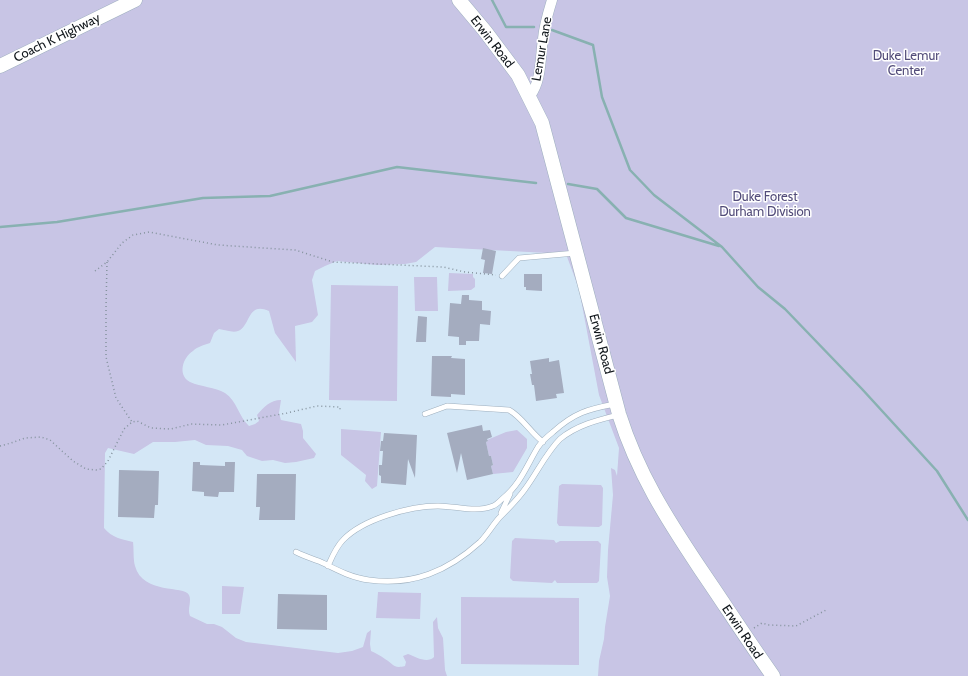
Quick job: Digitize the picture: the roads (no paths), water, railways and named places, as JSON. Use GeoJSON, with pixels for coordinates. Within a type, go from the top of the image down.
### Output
{"type":"FeatureCollection","features":[{"type":"Feature","properties":{"kind":"main road","name":"Coach K Highway"},"geometry":{"type":"LineString","coordinates":[[0,66],[135,0]]}},
{"type":"Feature","properties":{"kind":"main road","name":"Erwin Road"},"geometry":{"type":"LineString","coordinates":[[459,0],[518,75],[540,117],[547,136],[625,434],[638,465],[660,507],[773,676]]}},
{"type":"Feature","properties":{"kind":"street","name":"Lemur Lane"},"geometry":{"type":"LineString","coordinates":[[530,96],[539,78],[543,37],[552,0]]}},
{"type":"Feature","properties":{"kind":"lane"},"geometry":{"type":"LineString","coordinates":[[502,276],[519,258],[577,253]]}},
{"type":"Feature","properties":{"kind":"lane"},"geometry":{"type":"LineString","coordinates":[[425,414],[447,406],[509,410],[515,413],[534,435],[543,442]]}},
{"type":"Feature","properties":{"kind":"lane"},"geometry":{"type":"LineString","coordinates":[[498,520],[511,492],[525,472],[539,446],[563,422],[592,408],[618,409]]}},
{"type":"Feature","properties":{"kind":"lane"},"geometry":{"type":"LineString","coordinates":[[296,552],[349,575],[369,580],[396,582],[431,574],[456,562],[481,541],[524,490],[550,450],[560,440],[584,424],[618,409]]}},
{"type":"Feature","properties":{"kind":"lane"},"geometry":{"type":"LineString","coordinates":[[328,566],[342,540],[352,532],[394,512],[439,506],[483,509],[494,506],[511,492]]}},
{"type":"Feature","properties":{"kind":"waterway"},"geometry":{"type":"LineString","coordinates":[[492,0],[506,27],[534,27]]}},
{"type":"Feature","properties":{"kind":"waterway"},"geometry":{"type":"LineString","coordinates":[[552,30],[593,45],[602,97],[630,170],[654,195],[722,247],[758,287],[785,309],[862,389],[937,471],[968,520]]}},
{"type":"Feature","properties":{"kind":"waterway"},"geometry":{"type":"LineString","coordinates":[[0,227],[57,222],[203,198],[270,196],[397,167],[536,183]]}},
{"type":"Feature","properties":{"kind":"waterway"},"geometry":{"type":"LineString","coordinates":[[568,184],[597,189],[626,218],[719,246]]}},
{"type":"Feature","properties":{"kind":"park label","name":"Duke Lemur Center"},"geometry":{"type":"Point","coordinates":[906,64]}},
{"type":"Feature","properties":{"kind":"park label","name":"Duke Forest Durham Division"},"geometry":{"type":"Point","coordinates":[765,204]}}]}
